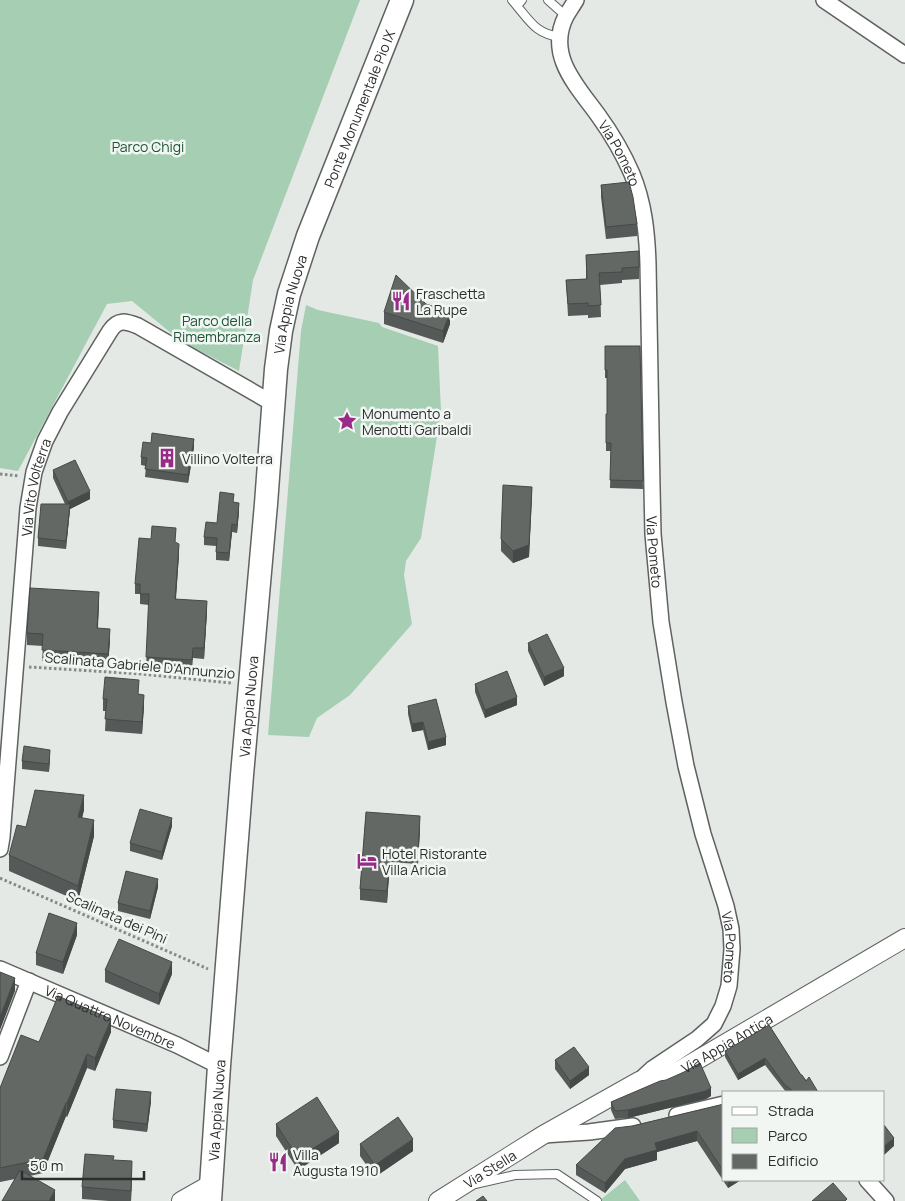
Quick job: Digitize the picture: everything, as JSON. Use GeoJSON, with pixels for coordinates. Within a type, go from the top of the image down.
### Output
{"type":"FeatureCollection","features":[{"type":"Feature","properties":{"kind":"main road","name":"Ponte Monumentale Pio IX"},"geometry":{"type":"LineString","coordinates":[[315,217],[402,0]]}},
{"type":"Feature","properties":{"kind":"main road","name":"Via Appia Nuova"},"geometry":{"type":"LineString","coordinates":[[211,1192],[226,976],[276,369],[284,318],[295,275],[315,217]]}},
{"type":"Feature","properties":{"kind":"street","name":"Via Pometo"},"geometry":{"type":"LineString","coordinates":[[576,0],[562,26],[560,37],[562,56],[567,71],[574,83],[604,122],[614,140],[632,174],[642,206],[648,264],[653,534],[661,622],[674,702],[694,802],[711,863],[726,906],[731,929],[732,949],[728,986],[723,1006],[714,1024],[697,1039],[659,1064],[640,1081]]}},
{"type":"Feature","properties":{"kind":"street"},"geometry":{"type":"LineString","coordinates":[[824,0],[905,54]]}},
{"type":"Feature","properties":{"kind":"street","name":"Via Vito Volterra"},"geometry":{"type":"LineString","coordinates":[[0,849],[28,508],[33,478],[41,450],[49,432],[110,331],[117,323],[121,322],[138,326],[274,404]]}},
{"type":"Feature","properties":{"kind":"street","name":"Via Appia Antica"},"geometry":{"type":"LineString","coordinates":[[543,1135],[640,1081],[662,1078],[680,1070],[905,938]]}},
{"type":"Feature","properties":{"kind":"street","name":"Via Quattro Novembre"},"geometry":{"type":"LineString","coordinates":[[0,969],[29,980],[219,1066]]}},
{"type":"Feature","properties":{"kind":"street"},"geometry":{"type":"LineString","coordinates":[[0,1057],[29,980]]}},
{"type":"Feature","properties":{"kind":"street"},"geometry":{"type":"LineString","coordinates":[[543,1135],[604,1131],[722,1104]]}},
{"type":"Feature","properties":{"kind":"street","name":"Via Stella"},"geometry":{"type":"LineString","coordinates":[[438,1201],[543,1135]]}},
{"type":"Feature","properties":{"kind":"street"},"geometry":{"type":"LineString","coordinates":[[869,1181],[886,1201]]}},
{"type":"Feature","properties":{"kind":"street"},"geometry":{"type":"LineString","coordinates":[[181,1201],[211,1192]]}},
{"type":"Feature","properties":{"kind":"lane"},"geometry":{"type":"LineString","coordinates":[[548,0],[566,16]]}},
{"type":"Feature","properties":{"kind":"lane"},"geometry":{"type":"LineString","coordinates":[[517,2],[538,30],[545,34],[560,37]]}},
{"type":"Feature","properties":{"kind":"lane"},"geometry":{"type":"LineString","coordinates":[[459,1188],[515,1175],[557,1174],[597,1201]]}},
{"type":"Feature","properties":{"kind":"path"},"geometry":{"type":"LineString","coordinates":[[0,474],[17,476]]}},
{"type":"Feature","properties":{"kind":"path","name":"Scalinata Gabriele D'Annunzio"},"geometry":{"type":"LineString","coordinates":[[28,667],[142,674],[250,685]]}},
{"type":"Feature","properties":{"kind":"path","name":"Scalinata dei Pini"},"geometry":{"type":"LineString","coordinates":[[0,878],[226,976]]}},
{"type":"Feature","properties":{"kind":"green space","name":"Parco Chigi"},"geometry":{"type":"Polygon","coordinates":[[[0,0],[360,0],[253,280],[239,371],[182,342],[132,301],[107,304],[18,471],[0,468],[0,0]]]}},
{"type":"Feature","properties":{"kind":"green space"},"geometry":{"type":"Polygon","coordinates":[[[306,305],[318,310],[379,323],[382,327],[438,346],[441,411],[421,538],[406,561],[404,575],[412,624],[350,695],[317,718],[309,737],[268,735],[301,331],[306,305]]]}},
{"type":"Feature","properties":{"kind":"green space"},"geometry":{"type":"Polygon","coordinates":[[[625,1180],[640,1201],[599,1201],[625,1180]]]}},
{"type":"Feature","properties":{"kind":"building"},"geometry":{"type":"Polygon","coordinates":[[[629,182],[637,224],[606,227],[601,185],[629,182]]]}},
{"type":"Feature","properties":{"kind":"building"},"geometry":{"type":"Polygon","coordinates":[[[639,251],[639,267],[622,268],[622,272],[599,273],[601,305],[588,306],[588,303],[568,304],[566,280],[587,279],[586,255],[639,251]]]}},
{"type":"Feature","properties":{"kind":"building"},"geometry":{"type":"Polygon","coordinates":[[[396,275],[426,304],[450,312],[443,331],[384,312],[396,275]]]}},
{"type":"Feature","properties":{"kind":"building"},"geometry":{"type":"Polygon","coordinates":[[[605,346],[640,346],[643,481],[610,480],[611,443],[606,443],[607,370],[605,370],[605,346]]]}},
{"type":"Feature","properties":{"kind":"building","name":"Villino Volterra"},"geometry":{"type":"Polygon","coordinates":[[[152,433],[194,439],[188,475],[145,469],[147,458],[141,457],[143,442],[151,443],[152,433]]]}},
{"type":"Feature","properties":{"kind":"building"},"geometry":{"type":"Polygon","coordinates":[[[75,460],[90,491],[68,502],[53,470],[75,460]]]}},
{"type":"Feature","properties":{"kind":"building"},"geometry":{"type":"Polygon","coordinates":[[[503,485],[532,487],[529,545],[513,551],[501,539],[503,485]]]}},
{"type":"Feature","properties":{"kind":"building"},"geometry":{"type":"Polygon","coordinates":[[[220,492],[234,494],[233,502],[239,503],[237,525],[232,524],[229,553],[216,552],[217,538],[204,537],[206,522],[217,523],[220,492]]]}},
{"type":"Feature","properties":{"kind":"building"},"geometry":{"type":"Polygon","coordinates":[[[41,504],[70,504],[66,541],[38,538],[41,504]]]}},
{"type":"Feature","properties":{"kind":"building"},"geometry":{"type":"Polygon","coordinates":[[[152,526],[176,528],[175,542],[179,544],[175,599],[207,601],[204,648],[193,648],[192,660],[146,657],[149,594],[140,594],[140,584],[135,584],[139,538],[151,539],[152,526]]]}},
{"type":"Feature","properties":{"kind":"building"},"geometry":{"type":"Polygon","coordinates":[[[30,588],[99,592],[97,628],[110,629],[108,654],[42,650],[43,634],[27,633],[30,588]]]}},
{"type":"Feature","properties":{"kind":"building"},"geometry":{"type":"Polygon","coordinates":[[[547,634],[564,668],[544,677],[528,643],[547,634]]]}},
{"type":"Feature","properties":{"kind":"building"},"geometry":{"type":"Polygon","coordinates":[[[507,671],[517,697],[485,710],[475,684],[507,671]]]}},
{"type":"Feature","properties":{"kind":"building"},"geometry":{"type":"Polygon","coordinates":[[[105,677],[139,680],[138,694],[144,695],[142,722],[105,719],[107,699],[103,699],[105,677]]]}},
{"type":"Feature","properties":{"kind":"building"},"geometry":{"type":"Polygon","coordinates":[[[436,699],[446,737],[428,742],[423,722],[412,724],[408,706],[436,699]]]}},
{"type":"Feature","properties":{"kind":"building"},"geometry":{"type":"Polygon","coordinates":[[[24,746],[50,750],[49,764],[22,761],[24,746]]]}},
{"type":"Feature","properties":{"kind":"building"},"geometry":{"type":"Polygon","coordinates":[[[35,790],[84,795],[78,817],[94,820],[78,886],[9,855],[17,825],[26,827],[35,790]]]}},
{"type":"Feature","properties":{"kind":"building"},"geometry":{"type":"Polygon","coordinates":[[[140,809],[172,818],[162,852],[130,843],[140,809]]]}},
{"type":"Feature","properties":{"kind":"building"},"geometry":{"type":"Polygon","coordinates":[[[366,812],[420,816],[418,853],[390,850],[387,891],[360,889],[366,812]]]}},
{"type":"Feature","properties":{"kind":"building"},"geometry":{"type":"Polygon","coordinates":[[[126,871],[158,879],[150,911],[118,903],[126,871]]]}},
{"type":"Feature","properties":{"kind":"building"},"geometry":{"type":"Polygon","coordinates":[[[49,913],[77,923],[63,962],[36,953],[49,913]]]}},
{"type":"Feature","properties":{"kind":"building"},"geometry":{"type":"Polygon","coordinates":[[[119,939],[172,962],[159,994],[105,970],[119,939]]]}},
{"type":"Feature","properties":{"kind":"building"},"geometry":{"type":"Polygon","coordinates":[[[0,972],[15,978],[0,1017],[0,972]]]}},
{"type":"Feature","properties":{"kind":"building"},"geometry":{"type":"Polygon","coordinates":[[[58,996],[111,1019],[95,1058],[87,1054],[43,1159],[0,1168],[0,1088],[21,1035],[39,1042],[58,996]]]}},
{"type":"Feature","properties":{"kind":"building"},"geometry":{"type":"Polygon","coordinates":[[[769,1025],[801,1075],[806,1081],[809,1077],[817,1091],[793,1091],[784,1084],[765,1058],[738,1074],[725,1051],[769,1025]]]}},
{"type":"Feature","properties":{"kind":"building"},"geometry":{"type":"Polygon","coordinates":[[[574,1047],[589,1067],[570,1081],[555,1060],[574,1047]]]}},
{"type":"Feature","properties":{"kind":"building"},"geometry":{"type":"Polygon","coordinates":[[[700,1063],[711,1088],[706,1091],[628,1110],[615,1111],[611,1102],[666,1080],[700,1063]]]}},
{"type":"Feature","properties":{"kind":"building"},"geometry":{"type":"Polygon","coordinates":[[[116,1089],[151,1092],[147,1124],[113,1120],[116,1089]]]}},
{"type":"Feature","properties":{"kind":"building"},"geometry":{"type":"Polygon","coordinates":[[[317,1097],[339,1132],[298,1158],[276,1124],[317,1097]]]}},
{"type":"Feature","properties":{"kind":"building"},"geometry":{"type":"Polygon","coordinates":[[[722,1104],[722,1169],[697,1131],[655,1143],[657,1150],[625,1159],[605,1183],[576,1165],[615,1128],[632,1126],[722,1104]]]}},
{"type":"Feature","properties":{"kind":"building"},"geometry":{"type":"Polygon","coordinates":[[[398,1117],[413,1139],[375,1165],[360,1144],[398,1117]]]}},
{"type":"Feature","properties":{"kind":"building"},"geometry":{"type":"Polygon","coordinates":[[[885,1126],[894,1138],[885,1145],[885,1126]]]}},
{"type":"Feature","properties":{"kind":"building"},"geometry":{"type":"Polygon","coordinates":[[[85,1154],[114,1156],[113,1160],[132,1161],[131,1191],[82,1187],[85,1154]]]}},
{"type":"Feature","properties":{"kind":"building"},"geometry":{"type":"Polygon","coordinates":[[[20,1170],[55,1190],[49,1201],[2,1201],[20,1170]]]}},
{"type":"Feature","properties":{"kind":"building"},"geometry":{"type":"Polygon","coordinates":[[[833,1183],[847,1199],[845,1201],[812,1201],[833,1183]]]}},
{"type":"Feature","properties":{"kind":"building"},"geometry":{"type":"Polygon","coordinates":[[[483,1196],[487,1201],[476,1201],[483,1196]]]}},
{"type":"Feature","properties":{"kind":"place","name":"Fraschetta La Rupe"},"geometry":{"type":"Point","coordinates":[401,301]}},
{"type":"Feature","properties":{"kind":"place","name":"Monumento a Menotti Garibaldi"},"geometry":{"type":"Point","coordinates":[347,421]}},
{"type":"Feature","properties":{"kind":"place","name":"Villino Volterra"},"geometry":{"type":"Point","coordinates":[167,458]}},
{"type":"Feature","properties":{"kind":"place","name":"Hotel Ristorante Villa Aricia"},"geometry":{"type":"Point","coordinates":[367,861]}},
{"type":"Feature","properties":{"kind":"place","name":"Villa Augusta 1910"},"geometry":{"type":"Point","coordinates":[278,1162]}},
{"type":"Feature","properties":{"kind":"park label","name":"Parco della Rimembranza"},"geometry":{"type":"Point","coordinates":[217,328]}}]}
